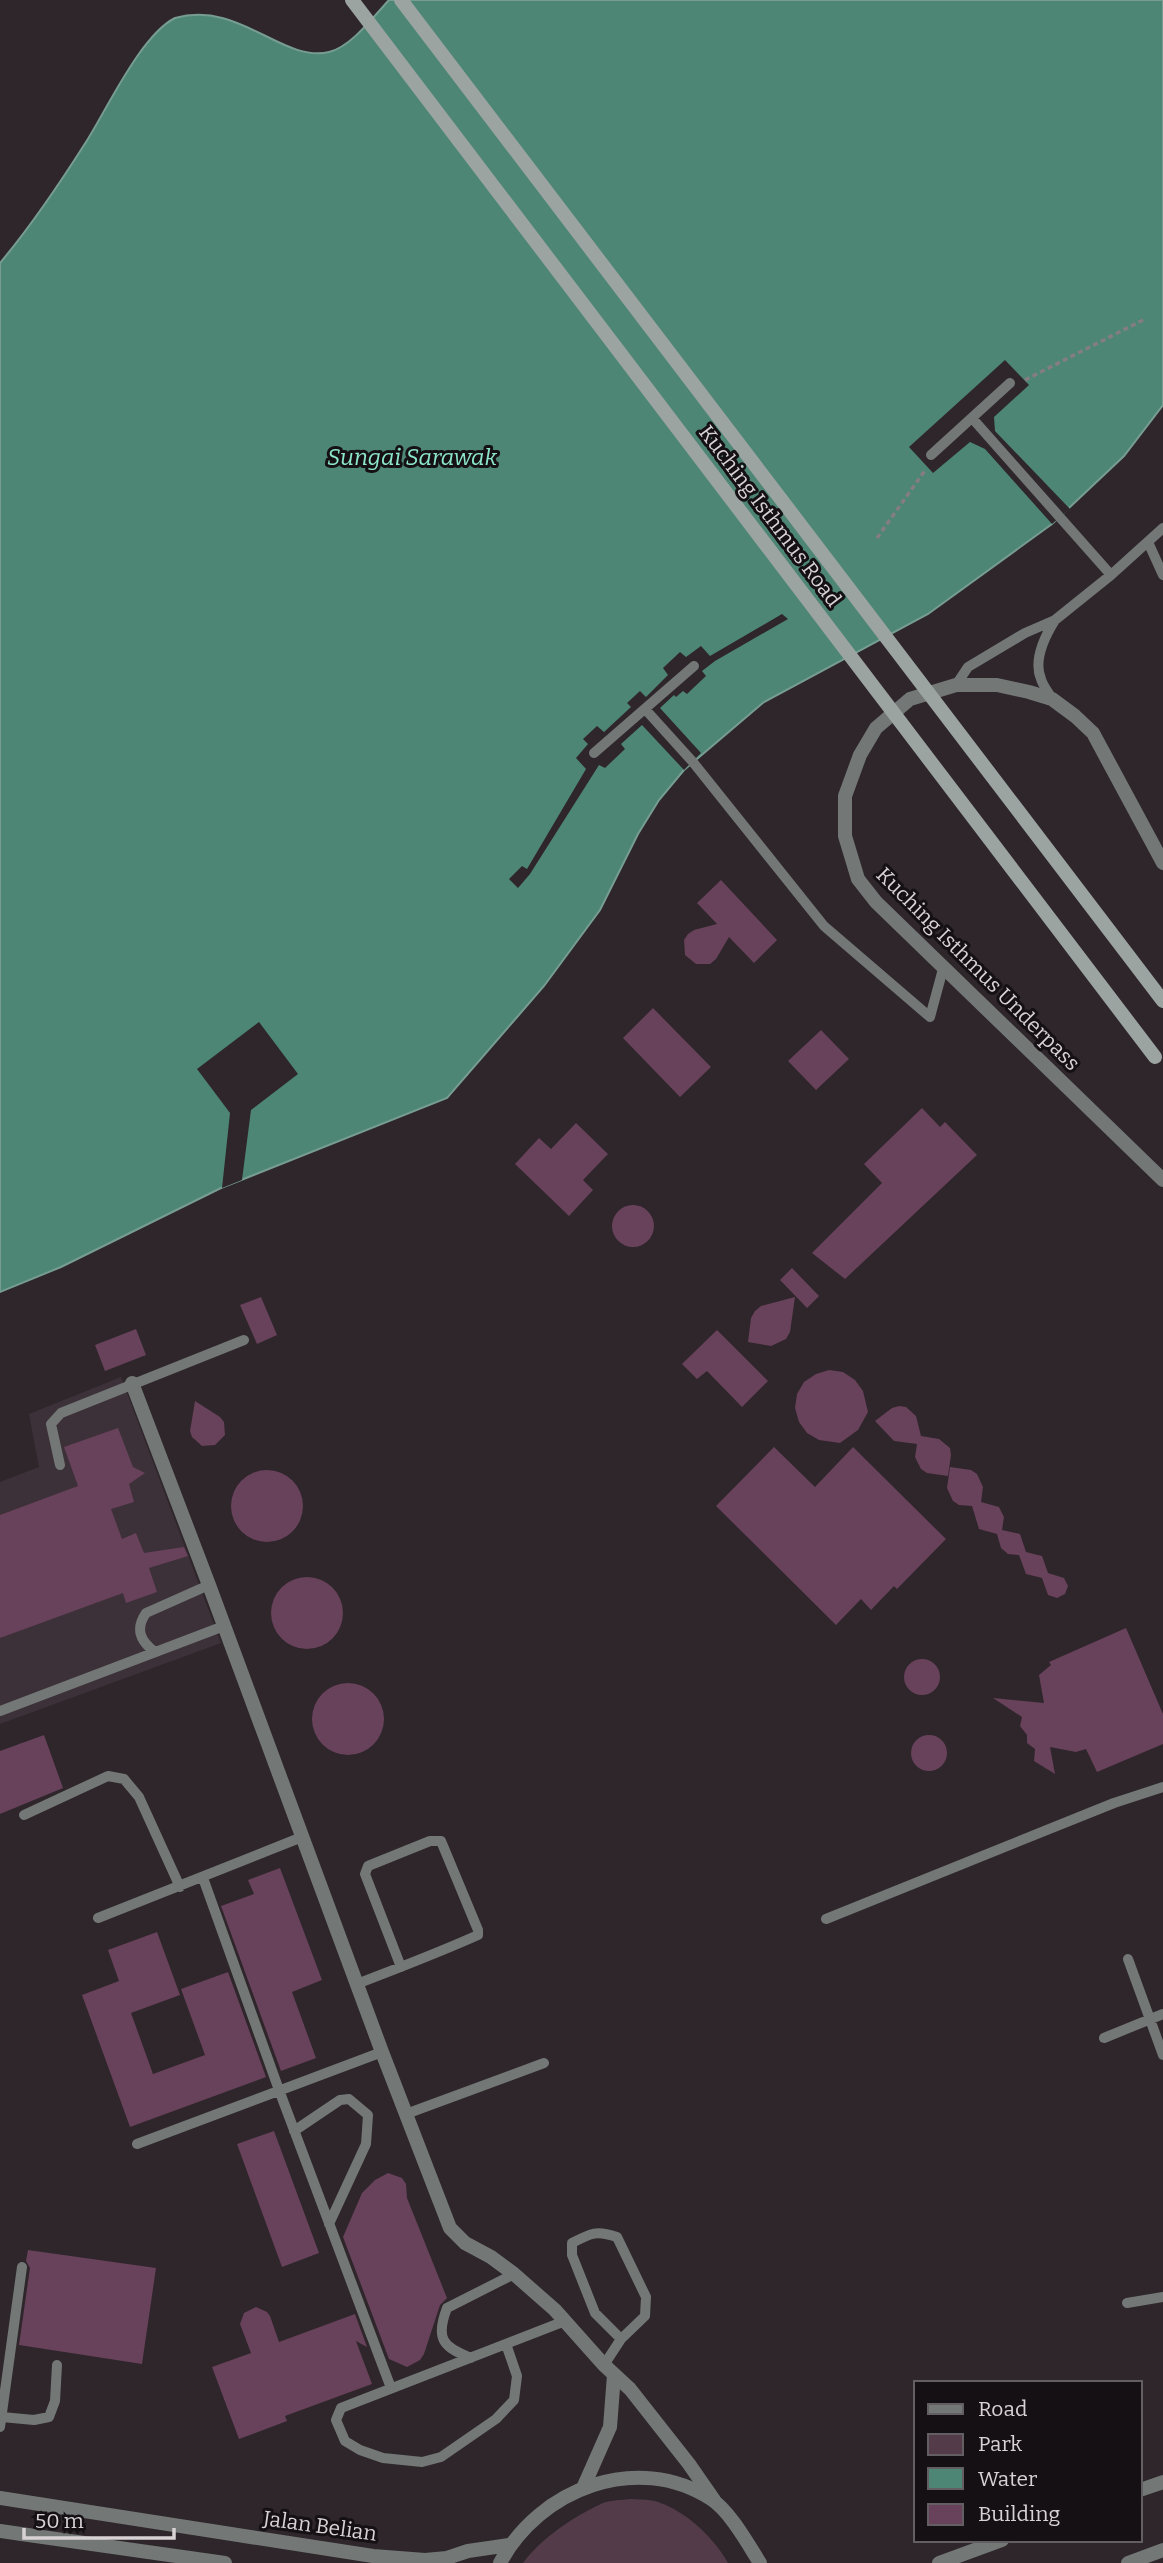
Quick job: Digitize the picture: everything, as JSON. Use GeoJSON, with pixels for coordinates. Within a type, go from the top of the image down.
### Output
{"type":"FeatureCollection","features":[{"type":"Feature","properties":{"kind":"main road","name":"Kuching Isthmus Road"},"geometry":{"type":"LineString","coordinates":[[352,0],[1155,1057]]}},
{"type":"Feature","properties":{"kind":"main road","name":"Kuching Isthmus Road"},"geometry":{"type":"LineString","coordinates":[[401,0],[1163,1001]]}},
{"type":"Feature","properties":{"kind":"street","name":"Kuching Isthmus Underpass"},"geometry":{"type":"LineString","coordinates":[[1163,863],[1093,733],[1052,699],[997,685],[956,685],[910,699],[876,728],[860,755],[845,796],[845,836],[858,879],[876,902],[1163,1180]]}},
{"type":"Feature","properties":{"kind":"street"},"geometry":{"type":"LineString","coordinates":[[132,1383],[450,2228],[465,2243],[514,2274],[565,2321],[630,2389],[689,2464],[713,2500],[739,2529],[760,2563]]}},
{"type":"Feature","properties":{"kind":"street"},"geometry":{"type":"LineString","coordinates":[[583,2488],[610,2427],[609,2370]]}},
{"type":"Feature","properties":{"kind":"street"},"geometry":{"type":"LineString","coordinates":[[500,2563],[509,2545],[533,2518],[562,2497],[583,2488],[626,2478],[656,2479],[686,2487],[713,2500]]}},
{"type":"Feature","properties":{"kind":"street"},"geometry":{"type":"LineString","coordinates":[[1142,2489],[1163,2482]]}},
{"type":"Feature","properties":{"kind":"street","name":"Jalan Belian"},"geometry":{"type":"LineString","coordinates":[[0,2498],[373,2556],[425,2560],[509,2545]]}},
{"type":"Feature","properties":{"kind":"street"},"geometry":{"type":"LineString","coordinates":[[0,2531],[225,2563]]}},
{"type":"Feature","properties":{"kind":"street"},"geometry":{"type":"LineString","coordinates":[[939,2563],[997,2542]]}},
{"type":"Feature","properties":{"kind":"street"},"geometry":{"type":"LineString","coordinates":[[1128,2563],[1163,2550]]}},
{"type":"Feature","properties":{"kind":"lane"},"geometry":{"type":"LineString","coordinates":[[931,455],[1010,383]]}},
{"type":"Feature","properties":{"kind":"lane"},"geometry":{"type":"LineString","coordinates":[[972,418],[1111,575]]}},
{"type":"Feature","properties":{"kind":"lane"},"geometry":{"type":"LineString","coordinates":[[956,685],[968,667],[1025,633],[1055,620],[1163,528]]}},
{"type":"Feature","properties":{"kind":"lane"},"geometry":{"type":"LineString","coordinates":[[1149,542],[1163,575]]}},
{"type":"Feature","properties":{"kind":"lane"},"geometry":{"type":"LineString","coordinates":[[1052,699],[1040,677],[1040,654],[1044,637],[1055,620]]}},
{"type":"Feature","properties":{"kind":"lane"},"geometry":{"type":"LineString","coordinates":[[594,753],[694,666]]}},
{"type":"Feature","properties":{"kind":"lane"},"geometry":{"type":"LineString","coordinates":[[645,709],[692,761],[824,926],[930,1017],[943,969]]}},
{"type":"Feature","properties":{"kind":"lane"},"geometry":{"type":"LineString","coordinates":[[60,1465],[51,1424],[61,1413],[244,1340]]}},
{"type":"Feature","properties":{"kind":"lane"},"geometry":{"type":"LineString","coordinates":[[155,1652],[145,1645],[139,1635],[140,1622],[146,1613],[209,1585]]}},
{"type":"Feature","properties":{"kind":"lane"},"geometry":{"type":"LineString","coordinates":[[0,1711],[224,1626]]}},
{"type":"Feature","properties":{"kind":"lane"},"geometry":{"type":"LineString","coordinates":[[24,1815],[108,1776],[124,1779],[139,1797],[180,1887]]}},
{"type":"Feature","properties":{"kind":"lane"},"geometry":{"type":"LineString","coordinates":[[826,1919],[1102,1808],[1163,1787]]}},
{"type":"Feature","properties":{"kind":"lane"},"geometry":{"type":"LineString","coordinates":[[98,1918],[302,1838]]}},
{"type":"Feature","properties":{"kind":"lane"},"geometry":{"type":"LineString","coordinates":[[357,1984],[401,1967],[478,1935],[441,1841],[430,1842],[369,1866],[365,1874],[401,1967]]}},
{"type":"Feature","properties":{"kind":"lane"},"geometry":{"type":"LineString","coordinates":[[203,1878],[294,2131],[391,2388]]}},
{"type":"Feature","properties":{"kind":"lane"},"geometry":{"type":"LineString","coordinates":[[1128,1959],[1163,2055]]}},
{"type":"Feature","properties":{"kind":"lane"},"geometry":{"type":"LineString","coordinates":[[1104,2038],[1163,2014]]}},
{"type":"Feature","properties":{"kind":"lane"},"geometry":{"type":"LineString","coordinates":[[137,2144],[382,2052]]}},
{"type":"Feature","properties":{"kind":"lane"},"geometry":{"type":"LineString","coordinates":[[406,2114],[544,2063]]}},
{"type":"Feature","properties":{"kind":"lane"},"geometry":{"type":"LineString","coordinates":[[294,2131],[340,2100],[349,2099],[368,2115],[366,2144],[329,2224]]}},
{"type":"Feature","properties":{"kind":"lane"},"geometry":{"type":"LineString","coordinates":[[609,2370],[621,2339],[645,2316],[646,2297],[617,2237],[593,2232],[572,2243],[572,2255],[595,2313],[621,2339]]}},
{"type":"Feature","properties":{"kind":"lane"},"geometry":{"type":"LineString","coordinates":[[22,2267],[1,2422],[49,2417],[55,2401],[57,2365]]}},
{"type":"Feature","properties":{"kind":"lane"},"geometry":{"type":"LineString","coordinates":[[471,2358],[450,2349],[442,2337],[441,2324],[447,2308],[514,2274]]}},
{"type":"Feature","properties":{"kind":"lane"},"geometry":{"type":"LineString","coordinates":[[1127,2303],[1163,2297]]}},
{"type":"Feature","properties":{"kind":"lane"},"geometry":{"type":"LineString","coordinates":[[506,2344],[517,2376],[514,2400],[496,2419],[441,2457],[422,2462],[383,2458],[345,2441],[336,2420],[341,2408],[565,2321]]}},
{"type":"Feature","properties":{"kind":"path"},"geometry":{"type":"LineString","coordinates":[[1025,380],[1145,318]]}},
{"type":"Feature","properties":{"kind":"path"},"geometry":{"type":"LineString","coordinates":[[877,538],[928,468]]}},
{"type":"Feature","properties":{"kind":"shaded area"},"geometry":{"type":"Polygon","coordinates":[[[121,1377],[221,1643],[0,1724],[0,1482],[39,1467],[29,1414],[121,1377]]]}},
{"type":"Feature","properties":{"kind":"green space"},"geometry":{"type":"Polygon","coordinates":[[[631,2499],[655,2501],[679,2512],[707,2535],[728,2563],[523,2563],[549,2536],[582,2514],[606,2502],[631,2499]]]}},
{"type":"Feature","properties":{"kind":"water","name":"Sungai Sarawak"},"geometry":{"type":"Polygon","coordinates":[[[389,0],[1163,0],[1163,405],[1124,456],[1052,524],[928,614],[764,702],[684,770],[659,800],[638,834],[600,910],[544,986],[447,1098],[221,1188],[61,1267],[0,1292],[0,263],[66,173],[137,56],[162,27],[175,18],[198,15],[219,17],[294,49],[312,53],[329,52],[354,38],[389,0]]]}},
{"type":"Feature","properties":{"kind":"pier"},"geometry":{"type":"Polygon","coordinates":[[[1005,360],[1029,385],[994,417],[995,431],[1070,509],[1052,524],[985,449],[970,442],[933,473],[909,447],[1005,360]]]}},
{"type":"Feature","properties":{"kind":"pier"},"geometry":{"type":"Polygon","coordinates":[[[782,614],[788,619],[715,661],[702,671],[706,676],[687,694],[683,691],[676,697],[674,695],[660,708],[701,753],[684,770],[642,725],[621,744],[625,749],[605,768],[599,765],[530,874],[518,888],[509,879],[522,866],[527,869],[586,769],[576,758],[588,744],[583,739],[597,726],[604,732],[631,707],[627,703],[640,691],[646,697],[668,675],[663,668],[680,652],[686,657],[701,646],[710,656],[782,614]]]}},
{"type":"Feature","properties":{"kind":"pier"},"geometry":{"type":"Polygon","coordinates":[[[259,1022],[298,1074],[251,1110],[242,1180],[222,1188],[230,1113],[197,1069],[259,1022]]]}},
{"type":"Feature","properties":{"kind":"building"},"geometry":{"type":"Polygon","coordinates":[[[721,880],[777,940],[754,963],[729,937],[710,964],[696,964],[685,955],[684,940],[688,934],[717,924],[697,903],[721,880]]]}},
{"type":"Feature","properties":{"kind":"building"},"geometry":{"type":"Polygon","coordinates":[[[653,1008],[711,1067],[680,1097],[623,1038],[653,1008]]]}},
{"type":"Feature","properties":{"kind":"building"},"geometry":{"type":"Polygon","coordinates":[[[821,1030],[849,1059],[816,1090],[788,1061],[821,1030]]]}},
{"type":"Feature","properties":{"kind":"building"},"geometry":{"type":"Polygon","coordinates":[[[922,1108],[940,1127],[945,1122],[977,1155],[845,1279],[812,1253],[882,1183],[864,1164],[922,1108]]]}},
{"type":"Feature","properties":{"kind":"building"},"geometry":{"type":"Polygon","coordinates":[[[576,1123],[608,1154],[583,1180],[593,1190],[569,1216],[515,1164],[539,1138],[551,1149],[576,1123]]]}},
{"type":"Feature","properties":{"kind":"building"},"geometry":{"type":"Polygon","coordinates":[[[633,1205],[648,1211],[654,1226],[648,1241],[633,1247],[618,1241],[612,1226],[618,1211],[633,1205]]]}},
{"type":"Feature","properties":{"kind":"building"},"geometry":{"type":"Polygon","coordinates":[[[792,1268],[819,1296],[807,1308],[780,1280],[792,1268]]]}},
{"type":"Feature","properties":{"kind":"building"},"geometry":{"type":"Polygon","coordinates":[[[261,1297],[277,1335],[257,1344],[240,1305],[261,1297]]]}},
{"type":"Feature","properties":{"kind":"building"},"geometry":{"type":"Polygon","coordinates":[[[795,1297],[790,1332],[786,1339],[771,1346],[748,1342],[751,1318],[755,1311],[761,1306],[795,1297]]]}},
{"type":"Feature","properties":{"kind":"building"},"geometry":{"type":"Polygon","coordinates":[[[136,1329],[146,1355],[105,1371],[95,1345],[136,1329]]]}},
{"type":"Feature","properties":{"kind":"building"},"geometry":{"type":"Polygon","coordinates":[[[717,1330],[768,1381],[742,1407],[707,1371],[697,1379],[682,1364],[717,1330]]]}},
{"type":"Feature","properties":{"kind":"building"},"geometry":{"type":"Polygon","coordinates":[[[829,1370],[843,1372],[855,1380],[863,1391],[868,1412],[858,1430],[840,1443],[819,1440],[807,1433],[799,1422],[795,1408],[797,1394],[804,1382],[829,1370]]]}},
{"type":"Feature","properties":{"kind":"building"},"geometry":{"type":"Polygon","coordinates":[[[195,1401],[224,1422],[225,1435],[215,1445],[202,1446],[192,1437],[190,1431],[195,1401]]]}},
{"type":"Feature","properties":{"kind":"building"},"geometry":{"type":"Polygon","coordinates":[[[899,1406],[906,1407],[916,1416],[921,1436],[939,1439],[950,1448],[948,1476],[927,1473],[921,1469],[915,1457],[917,1444],[894,1441],[875,1421],[899,1406]]]}},
{"type":"Feature","properties":{"kind":"building"},"geometry":{"type":"Polygon","coordinates":[[[118,1428],[133,1467],[145,1473],[129,1484],[134,1502],[111,1509],[122,1539],[136,1533],[144,1553],[184,1547],[188,1556],[149,1568],[157,1592],[126,1603],[123,1593],[0,1638],[0,1515],[78,1486],[64,1447],[118,1428]]]}},
{"type":"Feature","properties":{"kind":"building"},"geometry":{"type":"Polygon","coordinates":[[[774,1447],[815,1487],[853,1447],[946,1539],[897,1589],[894,1586],[871,1610],[861,1599],[836,1625],[716,1506],[774,1447]]]}},
{"type":"Feature","properties":{"kind":"building"},"geometry":{"type":"Polygon","coordinates":[[[950,1467],[971,1470],[977,1474],[983,1487],[981,1502],[999,1507],[1004,1517],[1002,1530],[1020,1534],[1026,1552],[1042,1556],[1048,1573],[1064,1578],[1068,1586],[1065,1594],[1057,1598],[1048,1595],[1042,1578],[1026,1574],[1019,1555],[1008,1554],[1001,1548],[997,1534],[979,1529],[972,1506],[959,1505],[953,1501],[947,1488],[950,1467]]]}},
{"type":"Feature","properties":{"kind":"building"},"geometry":{"type":"Polygon","coordinates":[[[267,1470],[287,1476],[297,1486],[303,1506],[297,1526],[287,1536],[267,1542],[247,1536],[237,1526],[231,1506],[237,1486],[247,1476],[267,1470]]]}},
{"type":"Feature","properties":{"kind":"building"},"geometry":{"type":"Polygon","coordinates":[[[307,1577],[327,1583],[337,1593],[343,1613],[337,1633],[327,1643],[307,1649],[287,1643],[277,1633],[271,1613],[277,1593],[287,1583],[307,1577]]]}},
{"type":"Feature","properties":{"kind":"building"},"geometry":{"type":"Polygon","coordinates":[[[1126,1628],[1163,1714],[1163,1744],[1097,1772],[1086,1749],[1076,1752],[1050,1747],[1055,1774],[1034,1761],[1035,1749],[1027,1743],[1027,1735],[1020,1726],[1022,1717],[993,1698],[1044,1703],[1039,1675],[1051,1665],[1049,1662],[1126,1628]]]}},
{"type":"Feature","properties":{"kind":"building"},"geometry":{"type":"Polygon","coordinates":[[[922,1659],[935,1664],[940,1677],[935,1690],[922,1695],[909,1690],[904,1677],[909,1664],[922,1659]]]}},
{"type":"Feature","properties":{"kind":"building"},"geometry":{"type":"Polygon","coordinates":[[[348,1683],[368,1689],[378,1699],[384,1719],[378,1739],[368,1749],[348,1755],[328,1749],[318,1739],[312,1719],[318,1699],[328,1689],[348,1683]]]}},
{"type":"Feature","properties":{"kind":"building"},"geometry":{"type":"Polygon","coordinates":[[[44,1735],[63,1788],[0,1814],[0,1751],[44,1735]]]}},
{"type":"Feature","properties":{"kind":"building"},"geometry":{"type":"Polygon","coordinates":[[[929,1735],[942,1740],[947,1753],[942,1766],[929,1771],[916,1766],[911,1753],[916,1740],[929,1735]]]}},
{"type":"Feature","properties":{"kind":"building"},"geometry":{"type":"Polygon","coordinates":[[[280,1868],[322,1980],[292,1992],[316,2058],[281,2071],[221,1906],[254,1894],[248,1880],[280,1868]]]}},
{"type":"Feature","properties":{"kind":"building"},"geometry":{"type":"Polygon","coordinates":[[[157,1932],[180,1995],[131,2013],[153,2074],[205,2055],[181,1989],[228,1972],[266,2077],[130,2127],[82,1995],[119,1981],[108,1950],[157,1932]]]}},
{"type":"Feature","properties":{"kind":"building"},"geometry":{"type":"Polygon","coordinates":[[[274,2131],[319,2253],[282,2267],[237,2144],[274,2131]]]}},
{"type":"Feature","properties":{"kind":"building"},"geometry":{"type":"Polygon","coordinates":[[[388,2173],[402,2178],[406,2184],[407,2198],[447,2298],[440,2305],[424,2354],[420,2360],[407,2367],[389,2359],[343,2237],[362,2193],[375,2180],[388,2173]]]}},
{"type":"Feature","properties":{"kind":"building"},"geometry":{"type":"Polygon","coordinates":[[[28,2250],[156,2268],[142,2364],[19,2345],[30,2268],[26,2261],[28,2250]]]}},
{"type":"Feature","properties":{"kind":"building"},"geometry":{"type":"Polygon","coordinates":[[[256,2307],[270,2316],[279,2342],[355,2314],[367,2347],[356,2341],[372,2384],[285,2416],[287,2421],[239,2439],[212,2367],[251,2353],[240,2324],[244,2313],[256,2307]]]}}]}
